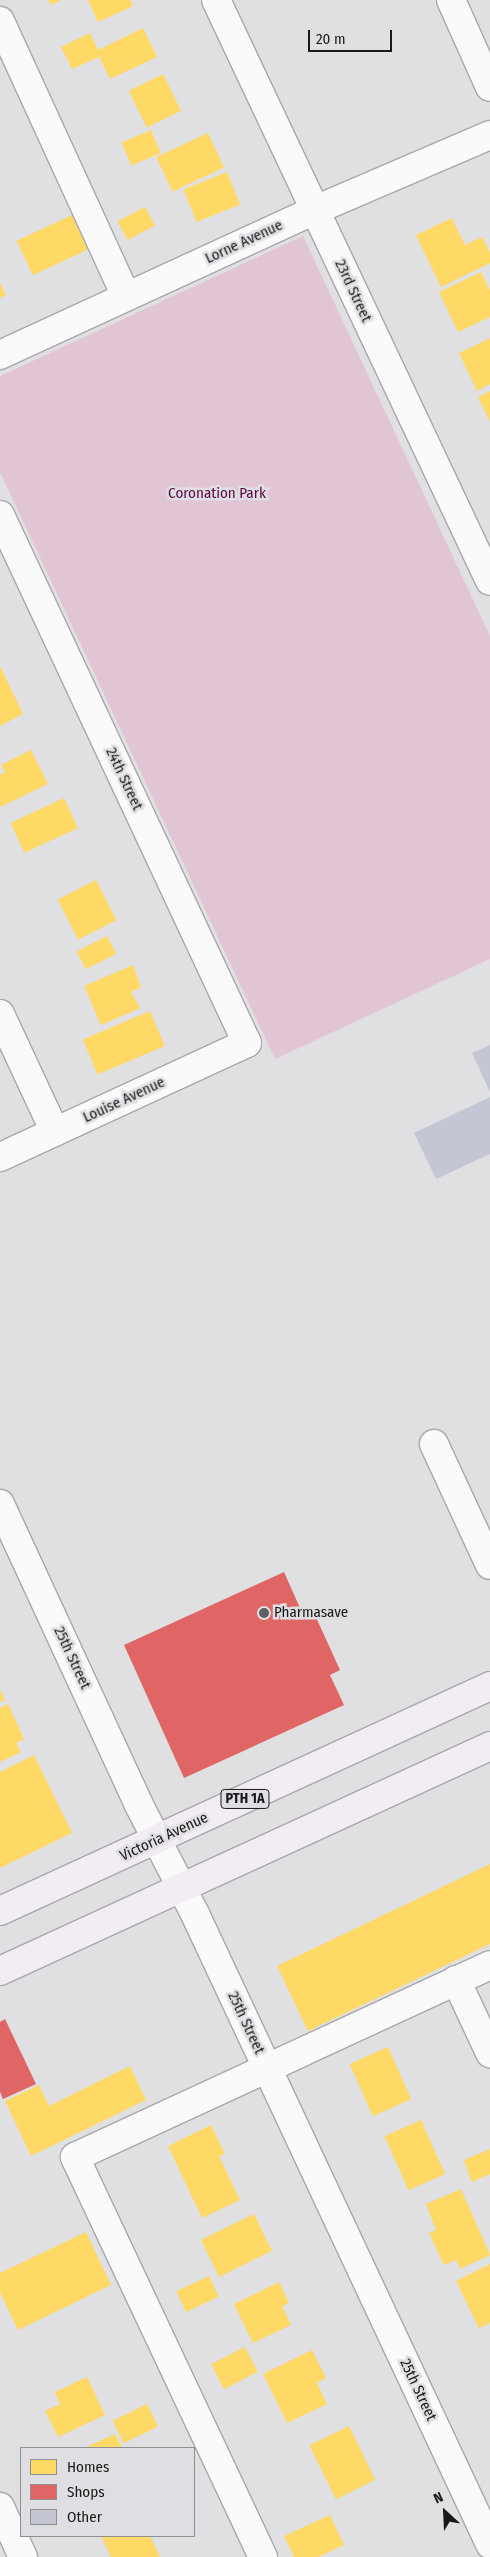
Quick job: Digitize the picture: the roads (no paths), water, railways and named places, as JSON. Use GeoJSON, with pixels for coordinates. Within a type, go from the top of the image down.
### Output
{"type":"FeatureCollection","features":[{"type":"Feature","properties":{"kind":"main road","name":"Victoria Avenue"},"geometry":{"type":"LineString","coordinates":[[0,1911],[490,1686]]}},
{"type":"Feature","properties":{"kind":"main road"},"geometry":{"type":"LineString","coordinates":[[0,1970],[182,1889],[490,1746]]}},
{"type":"Feature","properties":{"kind":"street","name":"23rd Street"},"geometry":{"type":"LineString","coordinates":[[216,0],[490,581]]}},
{"type":"Feature","properties":{"kind":"street"},"geometry":{"type":"LineString","coordinates":[[451,0],[490,87]]}},
{"type":"Feature","properties":{"kind":"street"},"geometry":{"type":"LineString","coordinates":[[0,21],[126,296]]}},
{"type":"Feature","properties":{"kind":"street","name":"Lorne Avenue"},"geometry":{"type":"LineString","coordinates":[[0,355],[315,210],[490,135]]}},
{"type":"Feature","properties":{"kind":"street","name":"24th Street"},"geometry":{"type":"LineString","coordinates":[[0,515],[247,1043]]}},
{"type":"Feature","properties":{"kind":"street"},"geometry":{"type":"LineString","coordinates":[[0,1014],[54,1132]]}},
{"type":"Feature","properties":{"kind":"street","name":"Louise Avenue"},"geometry":{"type":"LineString","coordinates":[[0,1157],[247,1043]]}},
{"type":"Feature","properties":{"kind":"street"},"geometry":{"type":"LineString","coordinates":[[434,1444],[490,1565]]}},
{"type":"Feature","properties":{"kind":"street","name":"25th Street"},"geometry":{"type":"LineString","coordinates":[[0,1504],[490,2544]]}},
{"type":"Feature","properties":{"kind":"street"},"geometry":{"type":"LineString","coordinates":[[263,2557],[74,2157],[268,2070],[490,1965]]}},
{"type":"Feature","properties":{"kind":"street"},"geometry":{"type":"LineString","coordinates":[[456,1980],[490,2053]]}},
{"type":"Feature","properties":{"kind":"street"},"geometry":{"type":"LineString","coordinates":[[0,2507],[24,2557]]}},
{"type":"Feature","properties":{"kind":"street"},"geometry":{"type":"LineString","coordinates":[[485,2557],[490,2555]]}},
{"type":"Feature","properties":{"kind":"place","name":"Pharmasave"},"geometry":{"type":"Point","coordinates":[264,1613]}},
{"type":"Feature","properties":{"kind":"park label","name":"Coronation Park"},"geometry":{"type":"Point","coordinates":[217,494]}}]}
